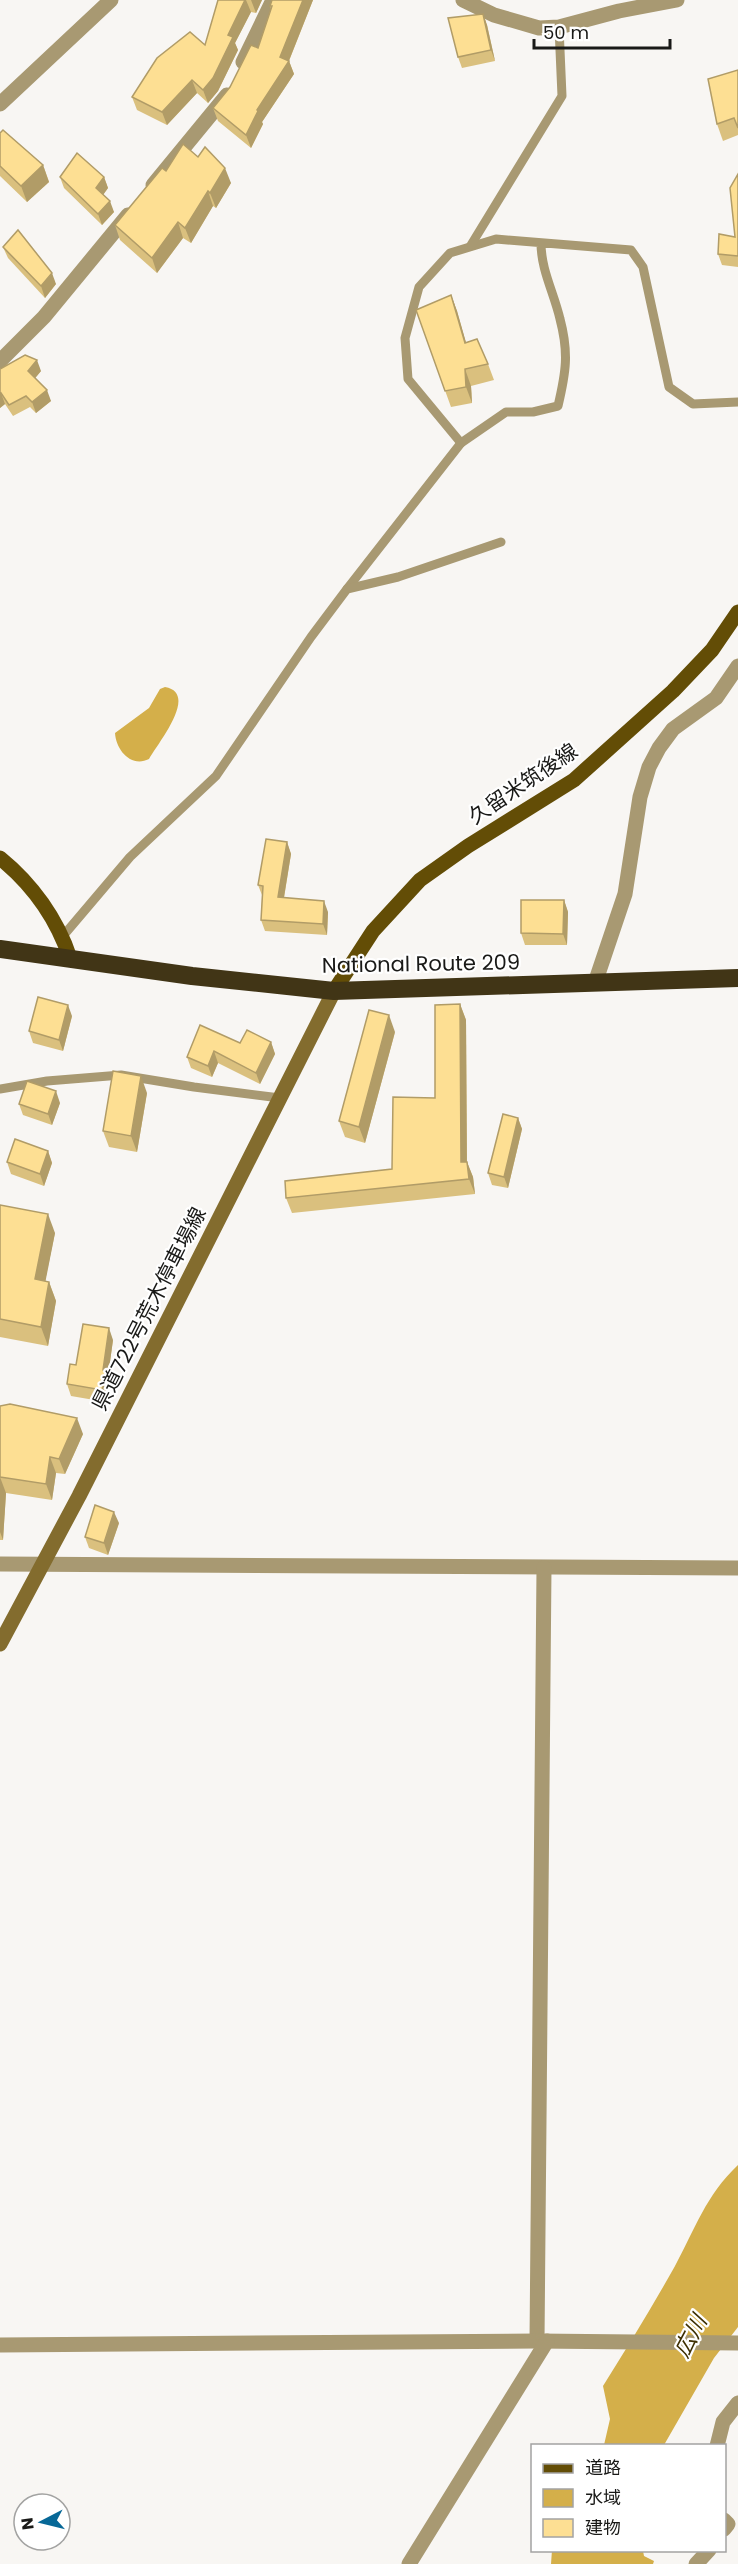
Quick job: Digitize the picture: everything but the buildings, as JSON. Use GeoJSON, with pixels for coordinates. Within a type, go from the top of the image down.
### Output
{"type":"FeatureCollection","features":[{"type":"Feature","properties":{"kind":"highway","name":"National Route 209"},"geometry":{"type":"LineString","coordinates":[[0,949],[192,976],[334,992],[738,978]]}},
{"type":"Feature","properties":{"kind":"main road","name":"久留米筑後線"},"geometry":{"type":"LineString","coordinates":[[334,992],[373,931],[420,880],[468,846],[574,780],[674,691],[712,650],[738,612]]}},
{"type":"Feature","properties":{"kind":"main road"},"geometry":{"type":"LineString","coordinates":[[0,858],[19,874],[51,916],[63,936],[70,958]]}},
{"type":"Feature","properties":{"kind":"main road","name":"県道722号荒木停車場線"},"geometry":{"type":"LineString","coordinates":[[0,1644],[334,992]]}},
{"type":"Feature","properties":{"kind":"street"},"geometry":{"type":"LineString","coordinates":[[0,104],[111,0]]}},
{"type":"Feature","properties":{"kind":"street"},"geometry":{"type":"LineString","coordinates":[[0,362],[44,317],[226,96],[273,0]]}},
{"type":"Feature","properties":{"kind":"street"},"geometry":{"type":"LineString","coordinates":[[463,0],[494,15],[540,28],[559,27],[619,10],[677,0]]}},
{"type":"Feature","properties":{"kind":"street"},"geometry":{"type":"LineString","coordinates":[[494,15],[498,0]]}},
{"type":"Feature","properties":{"kind":"street"},"geometry":{"type":"LineString","coordinates":[[596,983],[625,894],[640,796],[650,767],[659,748],[673,729],[716,698],[738,666]]}},
{"type":"Feature","properties":{"kind":"street"},"geometry":{"type":"LineString","coordinates":[[0,1564],[738,1568]]}},
{"type":"Feature","properties":{"kind":"street"},"geometry":{"type":"LineString","coordinates":[[409,2564],[546,2341],[544,1568]]}},
{"type":"Feature","properties":{"kind":"street"},"geometry":{"type":"LineString","coordinates":[[0,2344],[546,2341],[738,2343]]}},
{"type":"Feature","properties":{"kind":"street"},"geometry":{"type":"LineString","coordinates":[[717,2444],[723,2422],[738,2403]]}},
{"type":"Feature","properties":{"kind":"street"},"geometry":{"type":"LineString","coordinates":[[696,2564],[707,2552]]}},
{"type":"Feature","properties":{"kind":"lane"},"geometry":{"type":"LineString","coordinates":[[471,245],[562,96],[559,27]]}},
{"type":"Feature","properties":{"kind":"lane"},"geometry":{"type":"LineString","coordinates":[[461,443],[408,379],[405,338],[419,287],[450,253],[496,239],[632,250],[643,267],[669,387],[693,404],[738,402]]}},
{"type":"Feature","properties":{"kind":"lane"},"geometry":{"type":"LineString","coordinates":[[63,936],[130,857],[216,776],[311,637],[461,443],[506,412],[533,412],[558,406],[567,367],[561,320],[541,259],[541,243]]}},
{"type":"Feature","properties":{"kind":"lane"},"geometry":{"type":"LineString","coordinates":[[347,589],[398,577],[501,542]]}},
{"type":"Feature","properties":{"kind":"lane"},"geometry":{"type":"LineString","coordinates":[[0,1089],[47,1081],[121,1075],[194,1088],[280,1098]]}},
{"type":"Feature","properties":{"kind":"water"},"geometry":{"type":"Polygon","coordinates":[[[165,687],[174,691],[178,698],[178,708],[174,719],[149,759],[136,761],[131,759],[121,751],[115,733],[149,708],[160,689],[165,687]]]}},
{"type":"Feature","properties":{"kind":"water","name":"広川"},"geometry":{"type":"Polygon","coordinates":[[[738,2165],[738,2327],[714,2358],[665,2444],[604,2444],[610,2419],[603,2386],[675,2266],[709,2200],[738,2165]]]}},
{"type":"Feature","properties":{"kind":"water"},"geometry":{"type":"Polygon","coordinates":[[[552,2552],[643,2552],[644,2556],[654,2561],[653,2564],[551,2564],[552,2552]]]}}]}
